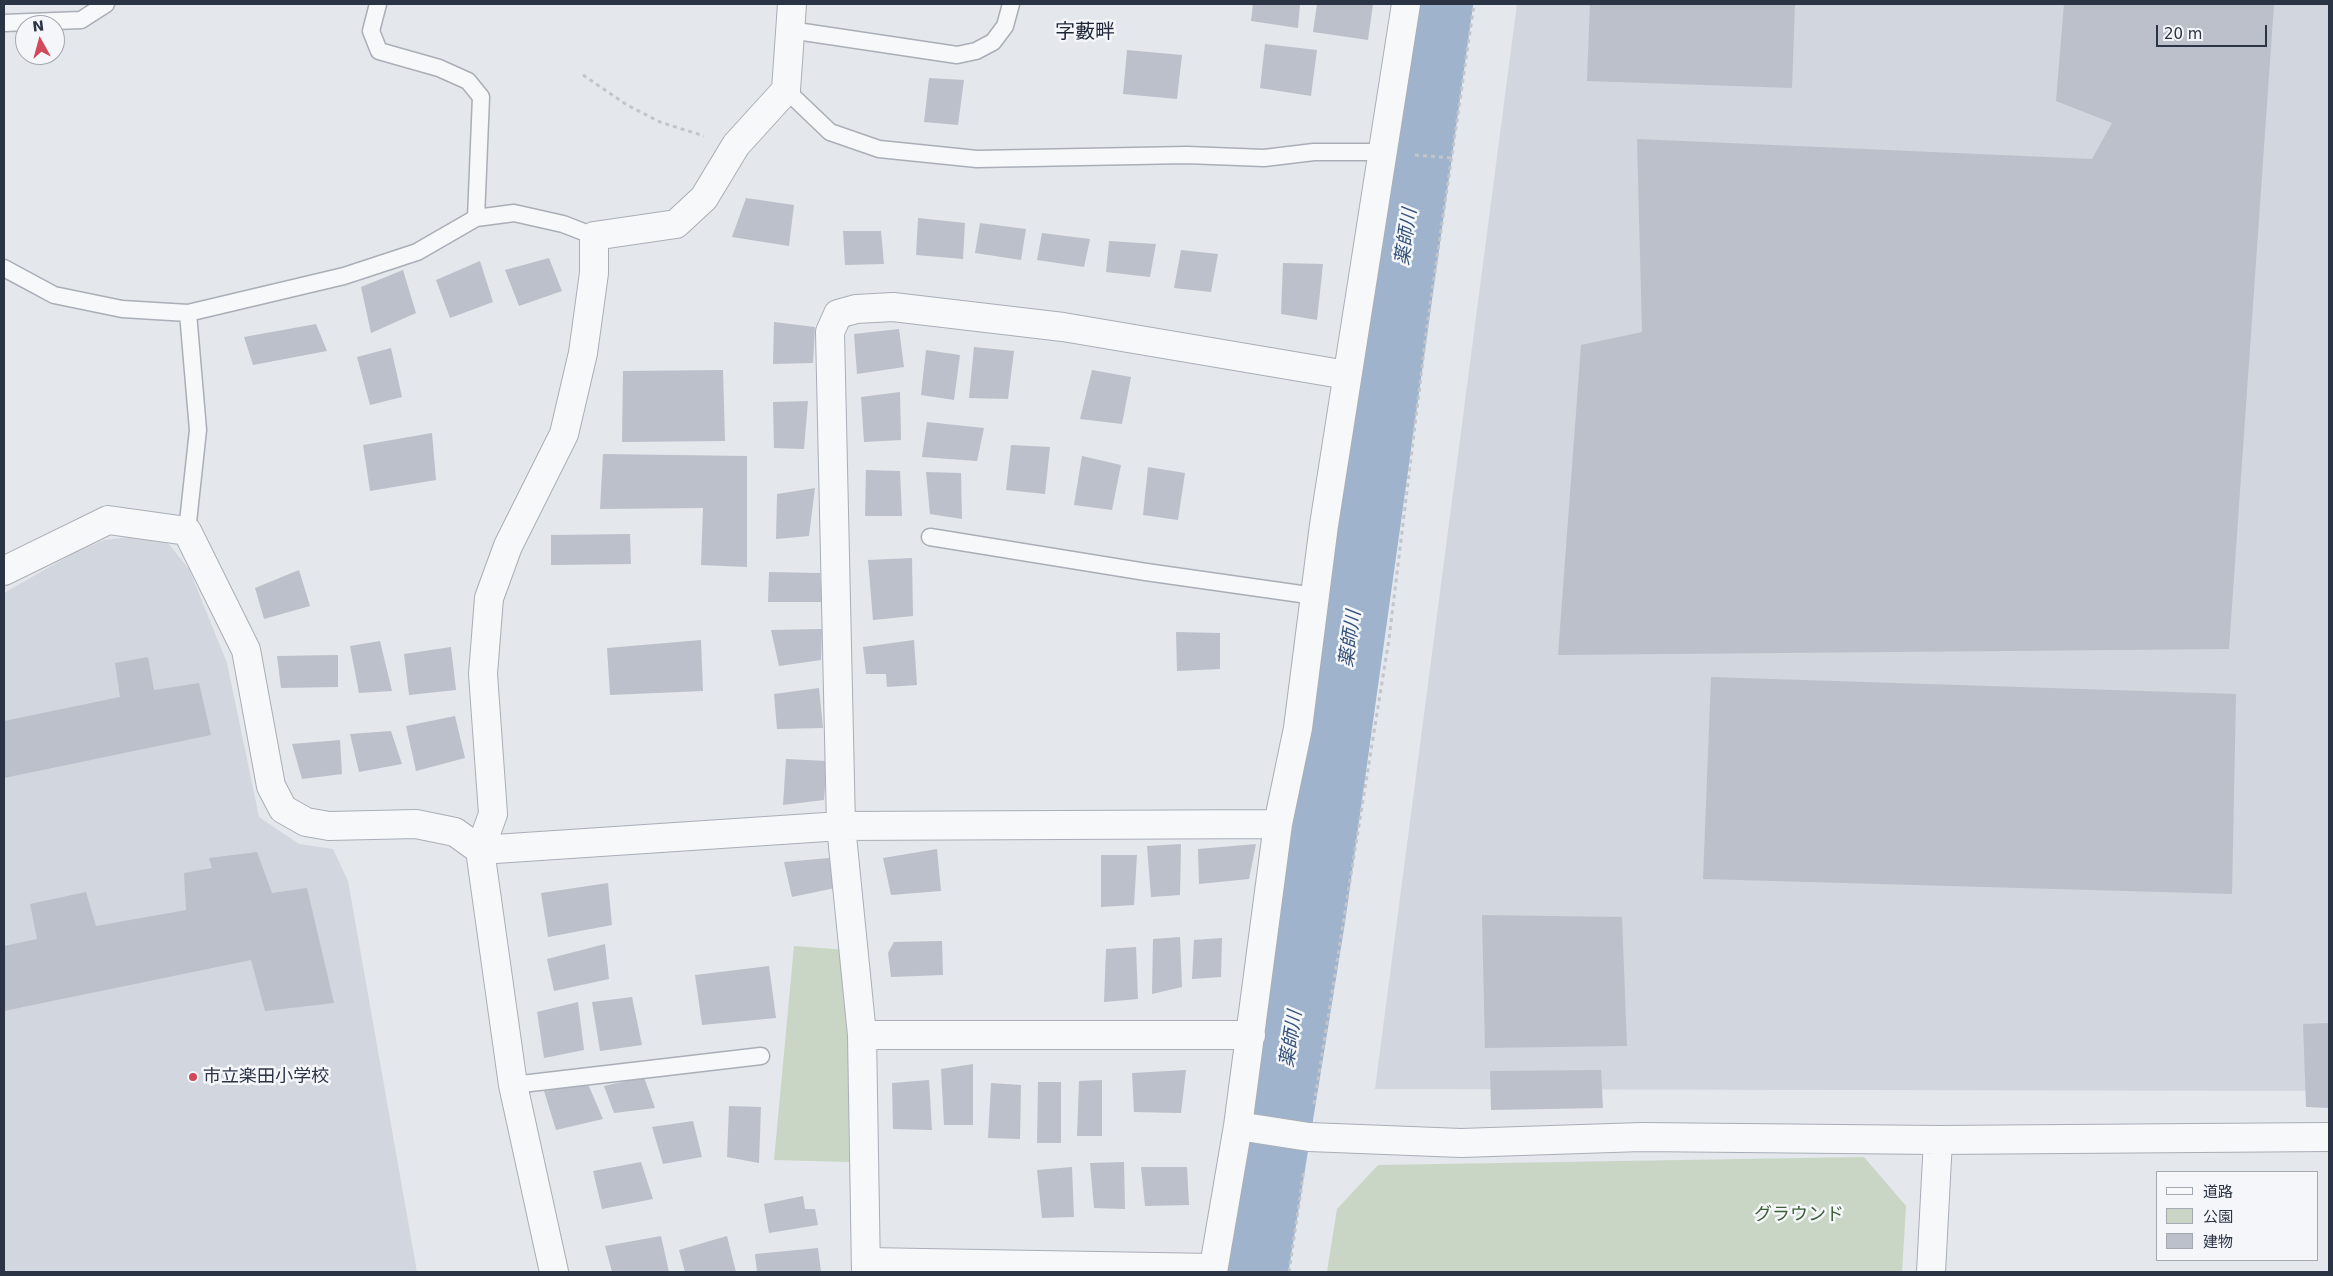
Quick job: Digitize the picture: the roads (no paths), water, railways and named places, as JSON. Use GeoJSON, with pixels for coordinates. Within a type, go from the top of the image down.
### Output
{"type":"FeatureCollection","features":[{"type":"Feature","properties":{"kind":"street"},"geometry":{"type":"LineString","coordinates":[[554,1272],[512,1085],[480,850],[493,814],[483,674],[489,598],[508,546],[564,434],[583,353],[594,273],[594,236],[676,224],[704,198],[736,146],[786,90],[792,4]]}},
{"type":"Feature","properties":{"kind":"street"},"geometry":{"type":"LineString","coordinates":[[1347,375],[1064,327],[893,307],[856,309],[838,314],[830,332],[841,826],[862,1035],[866,1267],[1213,1270],[1247,1127],[1251,1035],[1278,824],[1298,728],[1347,375],[1406,4]]}},
{"type":"Feature","properties":{"kind":"street"},"geometry":{"type":"LineString","coordinates":[[4,571],[108,520],[187,531],[246,650],[271,786],[283,809],[306,822],[329,826],[416,824],[455,832],[480,850],[841,826],[1278,824]]}},
{"type":"Feature","properties":{"kind":"street"},"geometry":{"type":"LineString","coordinates":[[862,1035],[1251,1035]]}},
{"type":"Feature","properties":{"kind":"street"},"geometry":{"type":"LineString","coordinates":[[1247,1127],[1309,1137],[1461,1143],[1642,1137],[1938,1140],[2329,1137]]}},
{"type":"Feature","properties":{"kind":"street"},"geometry":{"type":"LineString","coordinates":[[1931,1272],[1938,1140]]}},
{"type":"Feature","properties":{"kind":"lane"},"geometry":{"type":"LineString","coordinates":[[4,23],[80,20],[106,4]]}},
{"type":"Feature","properties":{"kind":"lane"},"geometry":{"type":"LineString","coordinates":[[378,4],[371,31],[379,51],[439,68],[468,81],[480,97],[476,218]]}},
{"type":"Feature","properties":{"kind":"lane"},"geometry":{"type":"LineString","coordinates":[[790,30],[957,56],[976,51],[993,42],[1004,26],[1010,4]]}},
{"type":"Feature","properties":{"kind":"lane"},"geometry":{"type":"LineString","coordinates":[[786,90],[830,132],[879,149],[967,158],[1186,155],[1264,158],[1314,152],[1382,152]]}},
{"type":"Feature","properties":{"kind":"lane"},"geometry":{"type":"LineString","coordinates":[[4,268],[54,295],[122,309],[188,313],[344,276],[417,252],[476,218],[514,212],[563,224],[594,236]]}},
{"type":"Feature","properties":{"kind":"lane"},"geometry":{"type":"LineString","coordinates":[[187,531],[198,430],[188,313]]}},
{"type":"Feature","properties":{"kind":"lane"},"geometry":{"type":"LineString","coordinates":[[930,537],[1146,572],[1315,596]]}},
{"type":"Feature","properties":{"kind":"lane"},"geometry":{"type":"LineString","coordinates":[[512,1085],[761,1056]]}},
{"type":"Feature","properties":{"kind":"waterway","name":"薬師川"},"geometry":{"type":"LineString","coordinates":[[1255,1272],[1312,920],[1440,4]]}},
{"type":"Feature","properties":{"kind":"place","name":"市立楽田小学校"},"geometry":{"type":"Point","coordinates":[193,1077]}},
{"type":"Feature","properties":{"kind":"district","name":"字藪畔"},"geometry":{"type":"Point","coordinates":[1085,33]}},
{"type":"Feature","properties":{"kind":"park label","name":"グラウンド"},"geometry":{"type":"Point","coordinates":[1799,1215]}}]}
